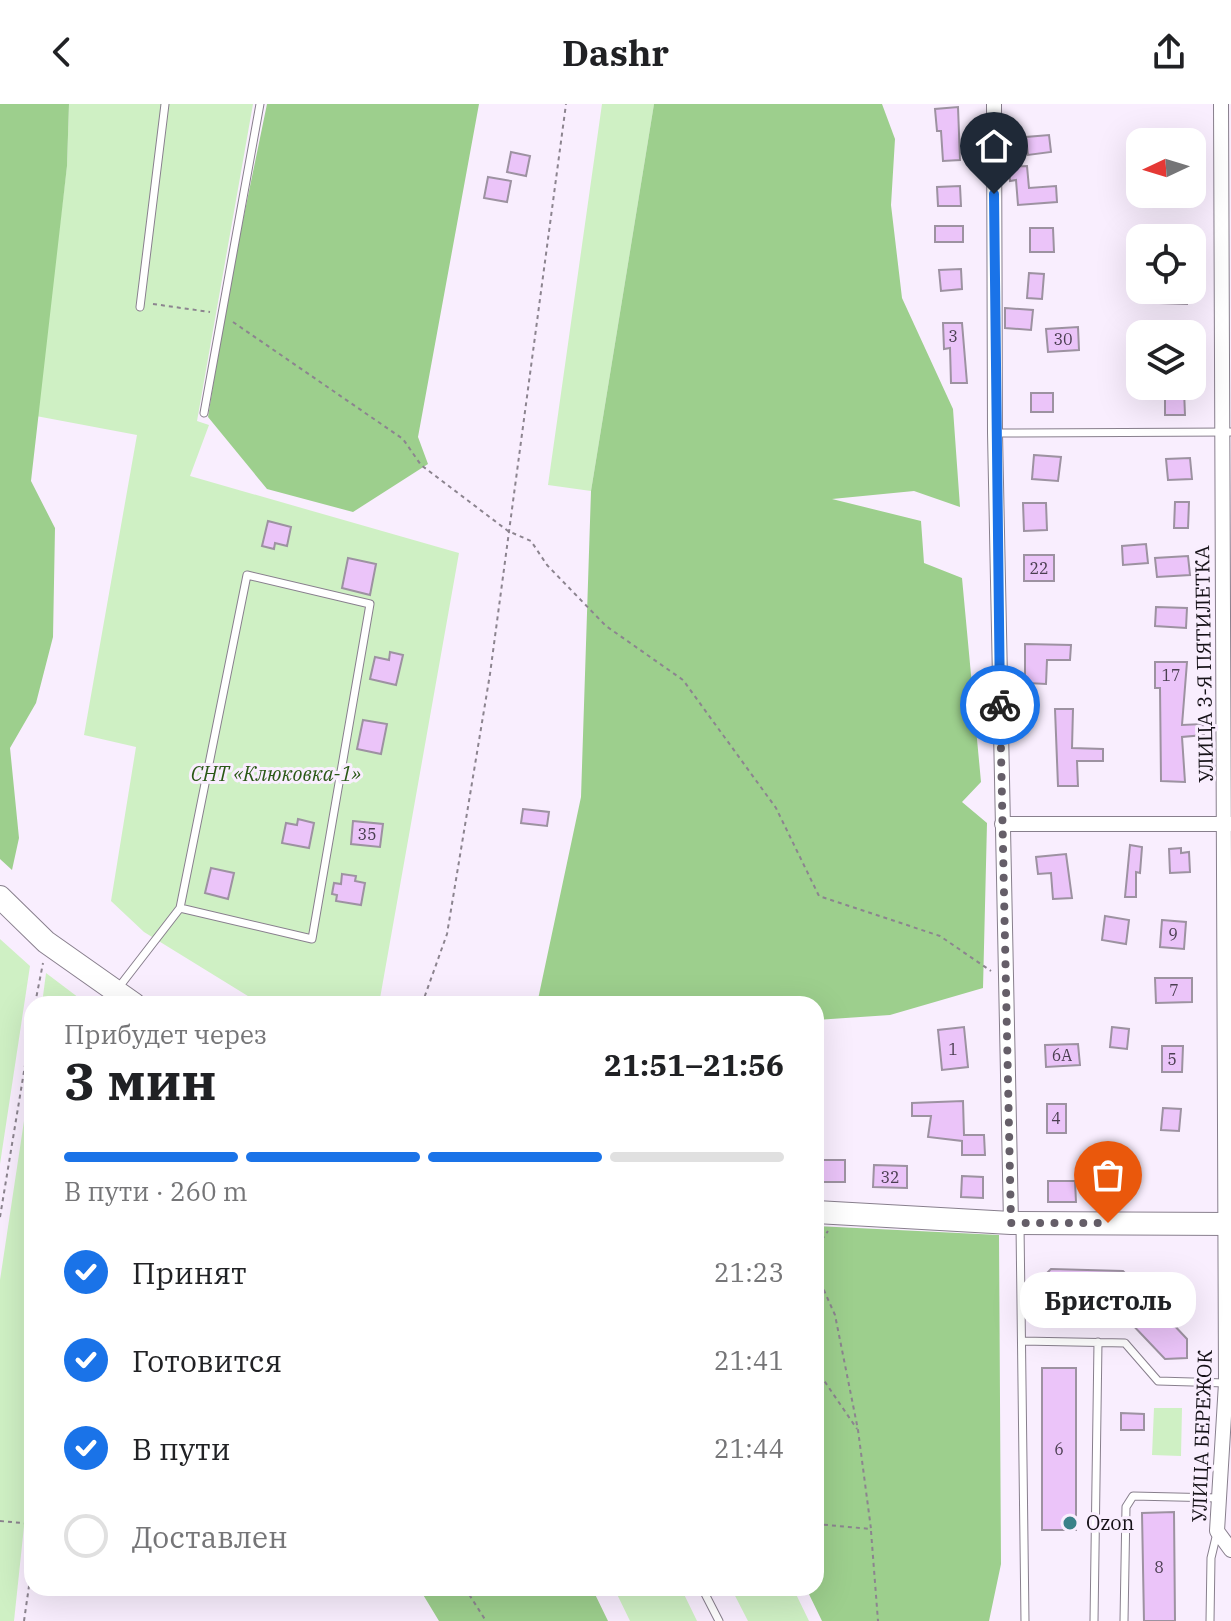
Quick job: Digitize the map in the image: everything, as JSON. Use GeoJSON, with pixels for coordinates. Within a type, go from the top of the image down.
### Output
{"type":"FeatureCollection","features":[{"type":"Feature","properties":{"kind":"street"},"geometry":{"type":"LineString","coordinates":[[994,104],[995,433],[1005,981],[1016,1223]]}},
{"type":"Feature","properties":{"kind":"street","name":"УЛИЦА 3-Я ПЯТИЛЕТКА"},"geometry":{"type":"LineString","coordinates":[[1221,104],[1226,432],[1228,1224]]}},
{"type":"Feature","properties":{"kind":"street"},"geometry":{"type":"LineString","coordinates":[[1002,824],[1228,824]]}},
{"type":"Feature","properties":{"kind":"street"},"geometry":{"type":"LineString","coordinates":[[0,897],[46,942],[121,996]]}},
{"type":"Feature","properties":{"kind":"street"},"geometry":{"type":"LineString","coordinates":[[824,1213],[1016,1223],[1228,1224]]}},
{"type":"Feature","properties":{"kind":"street","name":"УЛИЦА БЕРЕЖОК"},"geometry":{"type":"LineString","coordinates":[[1228,1224],[1226,1383],[1217,1531],[1231,1550]]}},
{"type":"Feature","properties":{"kind":"lane"},"geometry":{"type":"LineString","coordinates":[[140,304],[165,104]]}},
{"type":"Feature","properties":{"kind":"lane"},"geometry":{"type":"LineString","coordinates":[[204,413],[260,104]]}},
{"type":"Feature","properties":{"kind":"lane"},"geometry":{"type":"LineString","coordinates":[[995,433],[1226,432]]}},
{"type":"Feature","properties":{"kind":"lane"},"geometry":{"type":"LineString","coordinates":[[125,996],[180,908],[247,575],[370,604],[312,939],[180,908]]}},
{"type":"Feature","properties":{"kind":"lane"},"geometry":{"type":"LineString","coordinates":[[1016,1223],[1022,1341],[1025,1621]]}},
{"type":"Feature","properties":{"kind":"lane"},"geometry":{"type":"LineString","coordinates":[[1022,1341],[1125,1343],[1158,1381],[1226,1383]]}},
{"type":"Feature","properties":{"kind":"lane"},"geometry":{"type":"LineString","coordinates":[[1094,1621],[1098,1342]]}},
{"type":"Feature","properties":{"kind":"lane"},"geometry":{"type":"LineString","coordinates":[[1124,1621],[1126,1507],[1133,1496],[1219,1498]]}},
{"type":"Feature","properties":{"kind":"lane"},"geometry":{"type":"LineString","coordinates":[[1210,1621],[1211,1558],[1217,1531]]}},
{"type":"Feature","properties":{"kind":"lane"},"geometry":{"type":"LineString","coordinates":[[706,1596],[719,1621]]}},
{"type":"Feature","properties":{"kind":"path"},"geometry":{"type":"LineString","coordinates":[[425,996],[447,934],[490,674],[566,104]]}},
{"type":"Feature","properties":{"kind":"path"},"geometry":{"type":"LineString","coordinates":[[140,304],[220,313],[403,439],[421,465],[508,531],[531,541],[547,565],[606,626],[683,680],[776,808],[819,896],[940,936],[1005,981]]}},
{"type":"Feature","properties":{"kind":"path"},"geometry":{"type":"LineString","coordinates":[[36,996],[46,942]]}},
{"type":"Feature","properties":{"kind":"path"},"geometry":{"type":"LineString","coordinates":[[0,1217],[24,1072]]}},
{"type":"Feature","properties":{"kind":"path"},"geometry":{"type":"LineString","coordinates":[[824,1237],[841,1214]]}},
{"type":"Feature","properties":{"kind":"path"},"geometry":{"type":"LineString","coordinates":[[824,1290],[835,1315],[858,1430],[871,1529],[878,1621]]}},
{"type":"Feature","properties":{"kind":"path"},"geometry":{"type":"LineString","coordinates":[[824,1380],[858,1430]]}},
{"type":"Feature","properties":{"kind":"path"},"geometry":{"type":"LineString","coordinates":[[0,1521],[24,1523]]}},
{"type":"Feature","properties":{"kind":"path"},"geometry":{"type":"LineString","coordinates":[[824,1525],[871,1529]]}},
{"type":"Feature","properties":{"kind":"path"},"geometry":{"type":"LineString","coordinates":[[24,1621],[28,1596]]}},
{"type":"Feature","properties":{"kind":"path"},"geometry":{"type":"LineString","coordinates":[[470,1596],[486,1621]]}},
{"type":"Feature","properties":{"kind":"green space"},"geometry":{"type":"Polygon","coordinates":[[[0,104],[69,104],[67,166],[31,481],[55,528],[53,637],[36,703],[10,748],[19,838],[12,870],[0,859],[0,104]]]}},
{"type":"Feature","properties":{"kind":"green space","name":"СНТ «Клюковка-1»"},"geometry":{"type":"Polygon","coordinates":[[[69,104],[253,104],[197,421],[209,425],[190,476],[459,553],[380,996],[248,996],[144,932],[111,901],[136,747],[84,735],[137,435],[36,416],[67,166],[69,104]]]}},
{"type":"Feature","properties":{"kind":"green space"},"geometry":{"type":"Polygon","coordinates":[[[267,104],[479,104],[418,437],[428,464],[353,512],[267,489],[208,417],[227,298],[267,104]]]}},
{"type":"Feature","properties":{"kind":"green space"},"geometry":{"type":"Polygon","coordinates":[[[602,104],[654,104],[591,491],[548,485],[602,104]]]}},
{"type":"Feature","properties":{"kind":"green space"},"geometry":{"type":"Polygon","coordinates":[[[654,104],[882,104],[895,139],[891,205],[902,298],[953,409],[960,507],[914,491],[832,499],[921,521],[924,563],[962,578],[981,782],[962,802],[987,823],[983,988],[890,1015],[824,1019],[824,996],[539,996],[581,797],[591,491],[654,104]]]}},
{"type":"Feature","properties":{"kind":"green space"},"geometry":{"type":"Polygon","coordinates":[[[0,939],[30,966],[0,1164],[0,939]]]}},
{"type":"Feature","properties":{"kind":"green space"},"geometry":{"type":"Polygon","coordinates":[[[46,973],[76,996],[43,996],[46,973]]]}},
{"type":"Feature","properties":{"kind":"green space"},"geometry":{"type":"Polygon","coordinates":[[[24,1121],[24,1526],[14,1621],[0,1621],[0,1280],[24,1121]]]}},
{"type":"Feature","properties":{"kind":"green space"},"geometry":{"type":"Polygon","coordinates":[[[824,1226],[999,1235],[1001,1564],[989,1621],[822,1621],[810,1596],[824,1596],[824,1226]]]}},
{"type":"Feature","properties":{"kind":"green space"},"geometry":{"type":"Polygon","coordinates":[[[1154,1408],[1182,1408],[1181,1456],[1152,1455],[1154,1408]]]}},
{"type":"Feature","properties":{"kind":"green space"},"geometry":{"type":"Polygon","coordinates":[[[424,1596],[596,1596],[608,1621],[439,1621],[424,1596]]]}},
{"type":"Feature","properties":{"kind":"green space"},"geometry":{"type":"Polygon","coordinates":[[[618,1596],[685,1596],[697,1621],[630,1621],[618,1596]]]}},
{"type":"Feature","properties":{"kind":"green space"},"geometry":{"type":"Polygon","coordinates":[[[735,1596],[797,1596],[809,1621],[748,1621],[735,1596]]]}},
{"type":"Feature","properties":{"kind":"building"},"geometry":{"type":"Polygon","coordinates":[[[958,107],[960,160],[943,161],[941,131],[937,131],[935,109],[958,107]]]}},
{"type":"Feature","properties":{"kind":"building"},"geometry":{"type":"Polygon","coordinates":[[[1049,135],[1051,152],[1028,155],[1026,137],[1049,135]]]}},
{"type":"Feature","properties":{"kind":"building"},"geometry":{"type":"Polygon","coordinates":[[[511,152],[530,156],[526,176],[507,172],[511,152]]]}},
{"type":"Feature","properties":{"kind":"building"},"geometry":{"type":"Polygon","coordinates":[[[1027,166],[1029,188],[1056,186],[1057,202],[1018,205],[1016,180],[1010,181],[1009,167],[1027,166]]]}},
{"type":"Feature","properties":{"kind":"building"},"geometry":{"type":"Polygon","coordinates":[[[488,177],[511,181],[507,202],[484,198],[488,177]]]}},
{"type":"Feature","properties":{"kind":"building"},"geometry":{"type":"Polygon","coordinates":[[[960,186],[961,206],[938,206],[937,187],[960,186]]]}},
{"type":"Feature","properties":{"kind":"building"},"geometry":{"type":"Polygon","coordinates":[[[935,226],[963,226],[963,242],[935,242],[935,226]]]}},
{"type":"Feature","properties":{"kind":"building"},"geometry":{"type":"Polygon","coordinates":[[[1030,228],[1053,228],[1054,252],[1030,252],[1030,228]]]}},
{"type":"Feature","properties":{"kind":"building"},"geometry":{"type":"Polygon","coordinates":[[[961,269],[962,289],[941,291],[939,270],[961,269]]]}},
{"type":"Feature","properties":{"kind":"building"},"geometry":{"type":"Polygon","coordinates":[[[1029,273],[1044,274],[1042,299],[1027,298],[1029,273]]]}},
{"type":"Feature","properties":{"kind":"building"},"geometry":{"type":"Polygon","coordinates":[[[1005,308],[1033,310],[1031,330],[1005,328],[1005,308]]]}},
{"type":"Feature","properties":{"kind":"building"},"geometry":{"type":"Polygon","coordinates":[[[943,323],[962,323],[967,383],[951,383],[950,348],[944,349],[943,323]]]}},
{"type":"Feature","properties":{"kind":"building"},"geometry":{"type":"Polygon","coordinates":[[[1078,327],[1079,350],[1048,352],[1046,329],[1078,327]]]}},
{"type":"Feature","properties":{"kind":"building"},"geometry":{"type":"Polygon","coordinates":[[[1031,393],[1053,393],[1053,412],[1031,412],[1031,393]]]}},
{"type":"Feature","properties":{"kind":"building"},"geometry":{"type":"Polygon","coordinates":[[[1165,400],[1184,400],[1185,415],[1165,415],[1165,400]]]}},
{"type":"Feature","properties":{"kind":"building"},"geometry":{"type":"Polygon","coordinates":[[[1034,455],[1061,457],[1058,481],[1032,479],[1034,455]]]}},
{"type":"Feature","properties":{"kind":"building"},"geometry":{"type":"Polygon","coordinates":[[[1190,458],[1192,479],[1168,480],[1166,459],[1190,458]]]}},
{"type":"Feature","properties":{"kind":"building"},"geometry":{"type":"Polygon","coordinates":[[[1175,502],[1189,502],[1188,528],[1174,528],[1175,502]]]}},
{"type":"Feature","properties":{"kind":"building"},"geometry":{"type":"Polygon","coordinates":[[[1023,503],[1046,503],[1047,530],[1024,531],[1023,503]]]}},
{"type":"Feature","properties":{"kind":"building"},"geometry":{"type":"Polygon","coordinates":[[[268,521],[291,527],[287,546],[275,543],[274,549],[262,546],[268,521]]]}},
{"type":"Feature","properties":{"kind":"building"},"geometry":{"type":"Polygon","coordinates":[[[1146,544],[1148,563],[1123,565],[1122,546],[1146,544]]]}},
{"type":"Feature","properties":{"kind":"building"},"geometry":{"type":"Polygon","coordinates":[[[1024,555],[1054,555],[1054,581],[1024,581],[1024,555]]]}},
{"type":"Feature","properties":{"kind":"building"},"geometry":{"type":"Polygon","coordinates":[[[1188,556],[1190,575],[1157,577],[1155,558],[1188,556]]]}},
{"type":"Feature","properties":{"kind":"building"},"geometry":{"type":"Polygon","coordinates":[[[348,558],[376,564],[370,595],[342,588],[348,558]]]}},
{"type":"Feature","properties":{"kind":"building"},"geometry":{"type":"Polygon","coordinates":[[[1156,607],[1187,608],[1186,628],[1155,626],[1156,607]]]}},
{"type":"Feature","properties":{"kind":"building"},"geometry":{"type":"Polygon","coordinates":[[[1025,644],[1071,645],[1070,660],[1047,660],[1046,684],[1028,683],[1029,692],[1014,692],[1014,678],[1025,678],[1025,644]]]}},
{"type":"Feature","properties":{"kind":"building"},"geometry":{"type":"Polygon","coordinates":[[[390,652],[403,655],[396,685],[370,679],[375,657],[389,660],[390,652]]]}},
{"type":"Feature","properties":{"kind":"building"},"geometry":{"type":"Polygon","coordinates":[[[1155,662],[1187,662],[1182,725],[1203,724],[1204,735],[1182,737],[1185,782],[1161,781],[1160,688],[1155,688],[1155,662]]]}},
{"type":"Feature","properties":{"kind":"building"},"geometry":{"type":"Polygon","coordinates":[[[1055,709],[1073,709],[1072,748],[1103,749],[1103,761],[1077,761],[1078,786],[1058,786],[1055,709]]]}},
{"type":"Feature","properties":{"kind":"building"},"geometry":{"type":"Polygon","coordinates":[[[363,720],[387,724],[381,754],[357,749],[363,720]]]}},
{"type":"Feature","properties":{"kind":"building"},"geometry":{"type":"Polygon","coordinates":[[[523,809],[549,812],[547,826],[521,823],[523,809]]]}},
{"type":"Feature","properties":{"kind":"building"},"geometry":{"type":"Polygon","coordinates":[[[298,819],[314,823],[309,848],[282,843],[286,823],[297,825],[298,819]]]}},
{"type":"Feature","properties":{"kind":"building"},"geometry":{"type":"Polygon","coordinates":[[[353,821],[383,824],[380,847],[351,844],[353,821]]]}},
{"type":"Feature","properties":{"kind":"building"},"geometry":{"type":"Polygon","coordinates":[[[1130,845],[1142,847],[1140,873],[1136,872],[1136,897],[1125,897],[1130,845]]]}},
{"type":"Feature","properties":{"kind":"building"},"geometry":{"type":"Polygon","coordinates":[[[1181,848],[1181,853],[1189,852],[1190,872],[1170,873],[1169,849],[1181,848]]]}},
{"type":"Feature","properties":{"kind":"building"},"geometry":{"type":"Polygon","coordinates":[[[1066,854],[1072,898],[1053,899],[1051,873],[1038,874],[1036,857],[1066,854]]]}},
{"type":"Feature","properties":{"kind":"building"},"geometry":{"type":"Polygon","coordinates":[[[211,868],[234,873],[228,899],[205,893],[211,868]]]}},
{"type":"Feature","properties":{"kind":"building"},"geometry":{"type":"Polygon","coordinates":[[[342,874],[356,876],[355,881],[365,883],[361,905],[336,901],[337,895],[332,894],[334,883],[341,884],[342,874]]]}},
{"type":"Feature","properties":{"kind":"building"},"geometry":{"type":"Polygon","coordinates":[[[1105,916],[1129,920],[1126,944],[1102,940],[1105,916]]]}},
{"type":"Feature","properties":{"kind":"building"},"geometry":{"type":"Polygon","coordinates":[[[1162,920],[1186,922],[1184,949],[1160,947],[1162,920]]]}},
{"type":"Feature","properties":{"kind":"building"},"geometry":{"type":"Polygon","coordinates":[[[1155,978],[1192,978],[1192,1002],[1156,1003],[1155,978]]]}},
{"type":"Feature","properties":{"kind":"building"},"geometry":{"type":"Polygon","coordinates":[[[964,1027],[968,1067],[942,1070],[938,1030],[964,1027]]]}},
{"type":"Feature","properties":{"kind":"building"},"geometry":{"type":"Polygon","coordinates":[[[1112,1027],[1129,1029],[1127,1049],[1110,1047],[1112,1027]]]}},
{"type":"Feature","properties":{"kind":"building"},"geometry":{"type":"Polygon","coordinates":[[[1078,1044],[1080,1065],[1046,1067],[1045,1045],[1078,1044]]]}},
{"type":"Feature","properties":{"kind":"building"},"geometry":{"type":"Polygon","coordinates":[[[1162,1046],[1183,1046],[1182,1072],[1162,1072],[1162,1046]]]}},
{"type":"Feature","properties":{"kind":"building"},"geometry":{"type":"Polygon","coordinates":[[[963,1101],[964,1135],[984,1135],[985,1155],[962,1155],[962,1141],[928,1137],[931,1116],[912,1116],[912,1103],[963,1101]]]}},
{"type":"Feature","properties":{"kind":"building"},"geometry":{"type":"Polygon","coordinates":[[[1047,1104],[1066,1104],[1066,1133],[1047,1133],[1047,1104]]]}},
{"type":"Feature","properties":{"kind":"building"},"geometry":{"type":"Polygon","coordinates":[[[1163,1108],[1181,1109],[1179,1131],[1161,1130],[1163,1108]]]}},
{"type":"Feature","properties":{"kind":"building"},"geometry":{"type":"Polygon","coordinates":[[[824,1160],[845,1160],[845,1182],[824,1182],[824,1160]]]}},
{"type":"Feature","properties":{"kind":"building"},"geometry":{"type":"Polygon","coordinates":[[[874,1165],[907,1166],[907,1188],[873,1187],[874,1165]]]}},
{"type":"Feature","properties":{"kind":"building"},"geometry":{"type":"Polygon","coordinates":[[[962,1176],[983,1177],[983,1198],[961,1197],[962,1176]]]}},
{"type":"Feature","properties":{"kind":"building"},"geometry":{"type":"Polygon","coordinates":[[[1048,1181],[1075,1181],[1076,1202],[1048,1202],[1048,1181]]]}},
{"type":"Feature","properties":{"kind":"building"},"geometry":{"type":"Polygon","coordinates":[[[1051,1269],[1123,1271],[1187,1339],[1187,1358],[1165,1359],[1109,1300],[1035,1297],[1036,1284],[1051,1269]]]}},
{"type":"Feature","properties":{"kind":"building"},"geometry":{"type":"Polygon","coordinates":[[[1042,1368],[1076,1368],[1076,1530],[1042,1530],[1042,1368]]]}},
{"type":"Feature","properties":{"kind":"building"},"geometry":{"type":"Polygon","coordinates":[[[1121,1413],[1144,1414],[1144,1430],[1121,1430],[1121,1413]]]}},
{"type":"Feature","properties":{"kind":"building"},"geometry":{"type":"Polygon","coordinates":[[[1174,1512],[1175,1621],[1144,1621],[1142,1513],[1174,1512]]]}},
{"type":"Feature","properties":{"kind":"way so far"},"geometry":{"type":"LineString","coordinates":[[1000,705],[1011,1223],[1108,1223]]}},
{"type":"Feature","properties":{"kind":"place","name":"Бристоль"},"geometry":{"type":"Point","coordinates":[1108,1223]}},
{"type":"Feature","properties":{"kind":"place","name":"Ozon"},"geometry":{"type":"Point","coordinates":[1070,1523]}},
{"type":"Feature","properties":{"kind":"route"},"geometry":{"type":"LineString","coordinates":[[994,194],[1000,705]]}}]}
